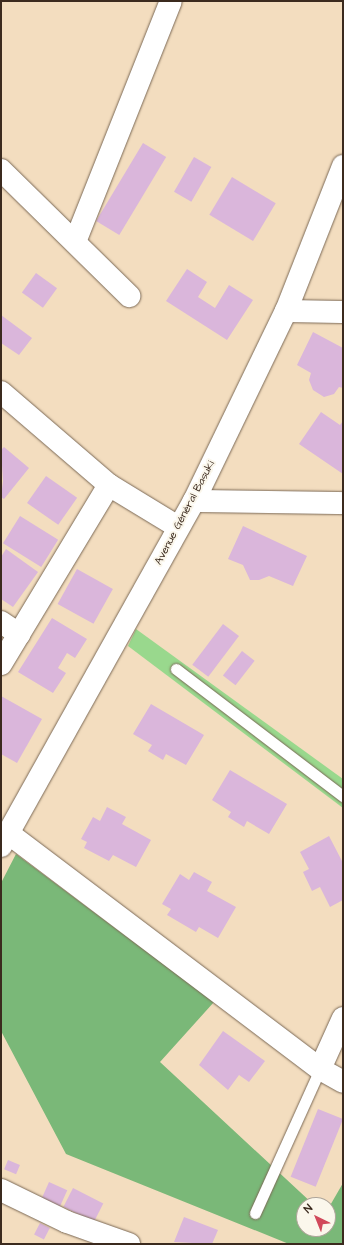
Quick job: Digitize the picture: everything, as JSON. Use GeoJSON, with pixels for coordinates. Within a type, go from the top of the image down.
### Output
{"type":"FeatureCollection","features":[{"type":"Feature","properties":{"kind":"street"},"geometry":{"type":"LineString","coordinates":[[75,242],[172,1]]}},
{"type":"Feature","properties":{"kind":"street","name":"Avenue Général Basuki"},"geometry":{"type":"LineString","coordinates":[[4,840],[178,527],[194,501],[286,311],[343,166]]}},
{"type":"Feature","properties":{"kind":"street"},"geometry":{"type":"LineString","coordinates":[[1,170],[129,296]]}},
{"type":"Feature","properties":{"kind":"street"},"geometry":{"type":"LineString","coordinates":[[286,311],[343,312]]}},
{"type":"Feature","properties":{"kind":"street"},"geometry":{"type":"LineString","coordinates":[[1,392],[109,485],[178,527]]}},
{"type":"Feature","properties":{"kind":"street"},"geometry":{"type":"LineString","coordinates":[[1,664],[109,485]]}},
{"type":"Feature","properties":{"kind":"street"},"geometry":{"type":"LineString","coordinates":[[194,501],[343,503]]}},
{"type":"Feature","properties":{"kind":"street"},"geometry":{"type":"LineString","coordinates":[[1,622],[19,634]]}},
{"type":"Feature","properties":{"kind":"street"},"geometry":{"type":"LineString","coordinates":[[4,840],[320,1069],[343,1082]]}},
{"type":"Feature","properties":{"kind":"street"},"geometry":{"type":"LineString","coordinates":[[320,1069],[343,1018]]}},
{"type":"Feature","properties":{"kind":"street"},"geometry":{"type":"LineString","coordinates":[[1,1190],[67,1222],[129,1244]]}},
{"type":"Feature","properties":{"kind":"lane"},"geometry":{"type":"LineString","coordinates":[[176,669],[343,796]]}},
{"type":"Feature","properties":{"kind":"lane"},"geometry":{"type":"LineString","coordinates":[[255,1213],[320,1069]]}},
{"type":"Feature","properties":{"kind":"green space"},"geometry":{"type":"Polygon","coordinates":[[[136,629],[343,779],[343,808],[128,646],[136,629]]]}},
{"type":"Feature","properties":{"kind":"green space"},"geometry":{"type":"Polygon","coordinates":[[[16,854],[214,1002],[160,1062],[305,1197],[296,1197],[296,1237],[336,1237],[335,1197],[343,1183],[343,1244],[289,1244],[66,1154],[1,1031],[1,883],[16,854]]]}},
{"type":"Feature","properties":{"kind":"building"},"geometry":{"type":"Polygon","coordinates":[[[143,143],[166,157],[119,235],[96,221],[143,143]]]}},
{"type":"Feature","properties":{"kind":"building"},"geometry":{"type":"Polygon","coordinates":[[[194,157],[211,167],[191,202],[174,192],[194,157]]]}},
{"type":"Feature","properties":{"kind":"building"},"geometry":{"type":"Polygon","coordinates":[[[232,177],[276,203],[253,241],[209,215],[232,177]]]}},
{"type":"Feature","properties":{"kind":"building"},"geometry":{"type":"Polygon","coordinates":[[[187,269],[207,282],[198,297],[215,308],[229,285],[253,300],[227,340],[166,301],[187,269]]]}},
{"type":"Feature","properties":{"kind":"building"},"geometry":{"type":"Polygon","coordinates":[[[36,273],[57,288],[43,308],[22,292],[36,273]]]}},
{"type":"Feature","properties":{"kind":"building"},"geometry":{"type":"Polygon","coordinates":[[[1,315],[32,338],[19,355],[1,343],[1,315]]]}},
{"type":"Feature","properties":{"kind":"building"},"geometry":{"type":"Polygon","coordinates":[[[313,332],[343,348],[343,388],[339,387],[334,394],[324,397],[313,390],[309,380],[311,373],[297,365],[313,332]]]}},
{"type":"Feature","properties":{"kind":"building"},"geometry":{"type":"Polygon","coordinates":[[[321,412],[340,425],[343,421],[343,474],[299,444],[321,412]]]}},
{"type":"Feature","properties":{"kind":"building"},"geometry":{"type":"Polygon","coordinates":[[[4,447],[29,468],[4,499],[1,497],[3,481],[1,450],[4,447]]]}},
{"type":"Feature","properties":{"kind":"building"},"geometry":{"type":"Polygon","coordinates":[[[46,476],[77,498],[58,525],[27,503],[46,476]]]}},
{"type":"Feature","properties":{"kind":"building"},"geometry":{"type":"Polygon","coordinates":[[[20,516],[58,540],[41,567],[3,543],[20,516]]]}},
{"type":"Feature","properties":{"kind":"building"},"geometry":{"type":"Polygon","coordinates":[[[243,526],[307,556],[293,586],[269,576],[259,580],[250,580],[243,565],[228,559],[243,526]]]}},
{"type":"Feature","properties":{"kind":"building"},"geometry":{"type":"Polygon","coordinates":[[[6,549],[38,572],[13,607],[1,599],[1,557],[6,549]]]}},
{"type":"Feature","properties":{"kind":"building"},"geometry":{"type":"Polygon","coordinates":[[[77,569],[113,589],[93,624],[58,604],[77,569]]]}},
{"type":"Feature","properties":{"kind":"building"},"geometry":{"type":"Polygon","coordinates":[[[52,618],[87,639],[75,658],[67,653],[58,668],[66,673],[53,693],[18,672],[52,618]]]}},
{"type":"Feature","properties":{"kind":"building"},"geometry":{"type":"Polygon","coordinates":[[[223,624],[239,636],[208,677],[192,665],[223,624]]]}},
{"type":"Feature","properties":{"kind":"building"},"geometry":{"type":"Polygon","coordinates":[[[242,651],[255,661],[236,685],[223,675],[242,651]]]}},
{"type":"Feature","properties":{"kind":"building"},"geometry":{"type":"Polygon","coordinates":[[[1,696],[42,719],[17,763],[1,754],[1,696]]]}},
{"type":"Feature","properties":{"kind":"building"},"geometry":{"type":"Polygon","coordinates":[[[151,704],[204,735],[186,765],[166,754],[163,760],[148,751],[152,745],[133,734],[151,704]]]}},
{"type":"Feature","properties":{"kind":"building"},"geometry":{"type":"Polygon","coordinates":[[[230,770],[287,804],[269,834],[247,821],[244,827],[228,817],[231,812],[212,800],[230,770]]]}},
{"type":"Feature","properties":{"kind":"building"},"geometry":{"type":"Polygon","coordinates":[[[107,807],[126,817],[122,824],[151,840],[136,867],[113,855],[109,861],[84,848],[87,842],[81,839],[93,817],[100,821],[107,807]]]}},
{"type":"Feature","properties":{"kind":"building"},"geometry":{"type":"Polygon","coordinates":[[[329,836],[343,863],[343,900],[330,907],[320,887],[312,891],[303,872],[309,869],[300,852],[329,836]]]}},
{"type":"Feature","properties":{"kind":"building"},"geometry":{"type":"Polygon","coordinates":[[[194,872],[212,882],[207,891],[236,907],[218,938],[199,927],[196,932],[167,915],[171,909],[162,904],[180,874],[189,880],[194,872]]]}},
{"type":"Feature","properties":{"kind":"building"},"geometry":{"type":"Polygon","coordinates":[[[223,1031],[265,1061],[249,1082],[239,1075],[228,1090],[199,1065],[223,1031]]]}},
{"type":"Feature","properties":{"kind":"building"},"geometry":{"type":"Polygon","coordinates":[[[318,1109],[343,1119],[316,1187],[291,1177],[318,1109]]]}},
{"type":"Feature","properties":{"kind":"building"},"geometry":{"type":"Polygon","coordinates":[[[8,1160],[20,1165],[16,1174],[4,1169],[8,1160]]]}},
{"type":"Feature","properties":{"kind":"building"},"geometry":{"type":"Polygon","coordinates":[[[49,1182],[67,1190],[60,1207],[42,1198],[49,1182]]]}},
{"type":"Feature","properties":{"kind":"building"},"geometry":{"type":"Polygon","coordinates":[[[73,1188],[103,1203],[94,1222],[63,1207],[73,1188]]]}},
{"type":"Feature","properties":{"kind":"building"},"geometry":{"type":"Polygon","coordinates":[[[184,1217],[218,1230],[212,1244],[174,1242],[184,1217]]]}},
{"type":"Feature","properties":{"kind":"building"},"geometry":{"type":"Polygon","coordinates":[[[40,1223],[50,1228],[44,1240],[34,1235],[40,1223]]]}}]}
